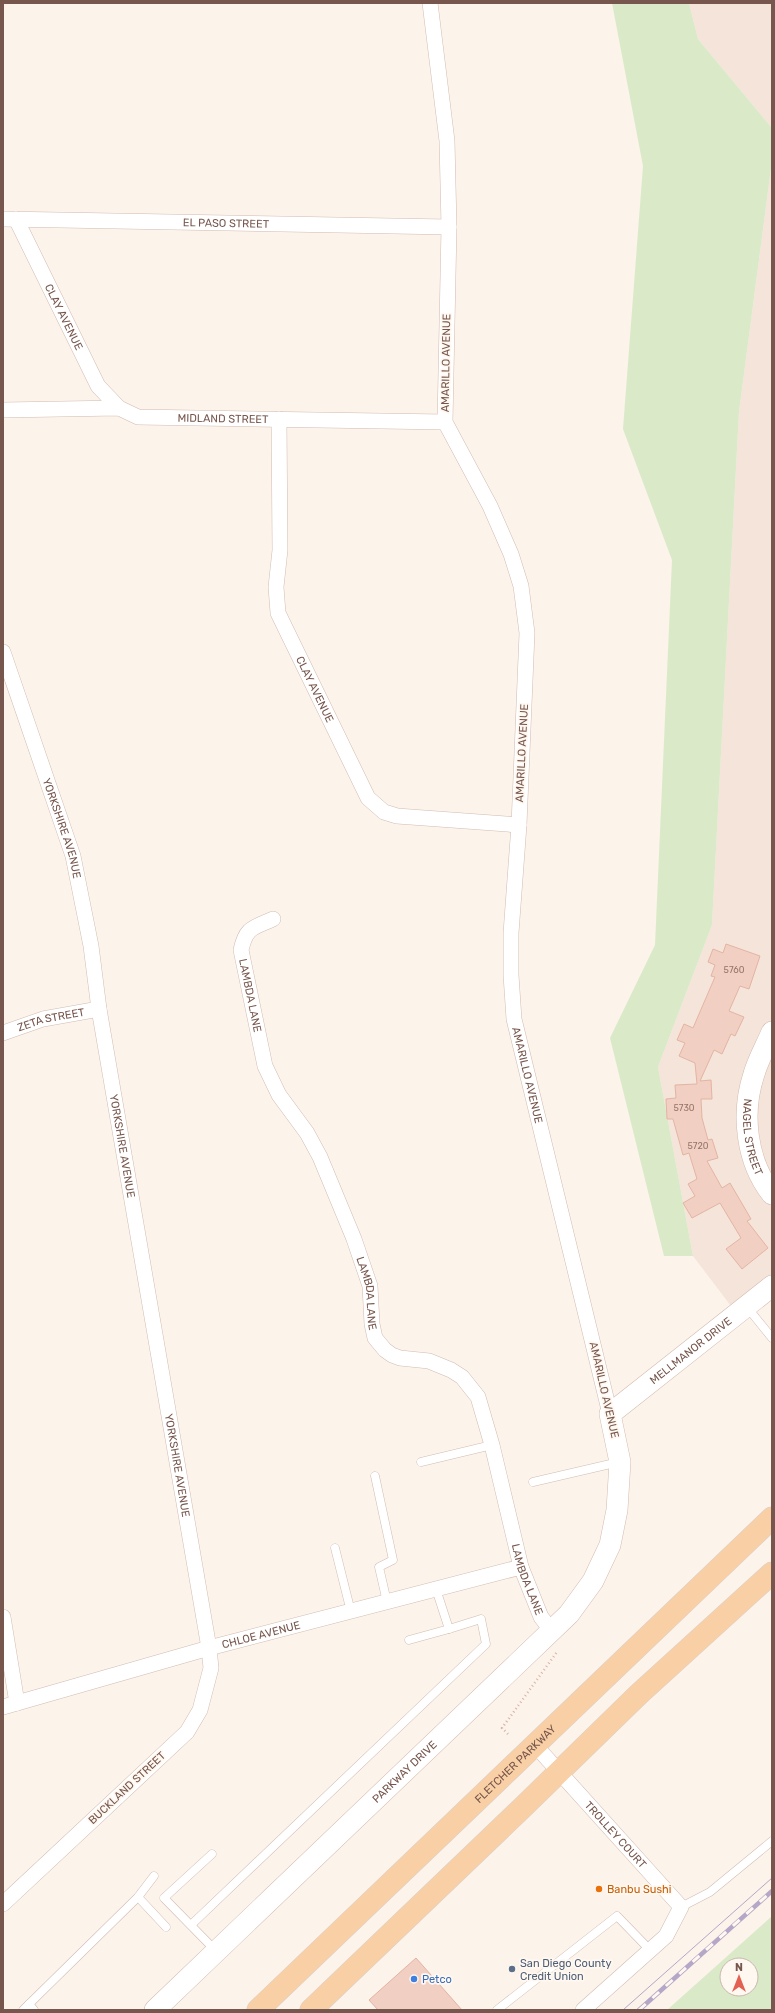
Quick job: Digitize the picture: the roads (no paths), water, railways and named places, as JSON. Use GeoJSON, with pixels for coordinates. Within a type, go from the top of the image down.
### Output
{"type":"FeatureCollection","features":[{"type":"Feature","properties":{"kind":"main road","name":"FLETCHER PARKWAY"},"geometry":{"type":"LineString","coordinates":[[258,2010],[534,1744],[772,1518]]}},
{"type":"Feature","properties":{"kind":"main road"},"geometry":{"type":"LineString","coordinates":[[311,2010],[639,1694],[772,1573]]}},
{"type":"Feature","properties":{"kind":"street","name":"AMARILLO AVENUE"},"geometry":{"type":"LineString","coordinates":[[430,3],[446,127],[449,227],[445,422],[504,535],[521,586],[526,616],[527,657],[519,825],[511,940],[511,975],[514,1019],[610,1414],[620,1462],[617,1510]]}},
{"type":"Feature","properties":{"kind":"street","name":"EL PASO STREET"},"geometry":{"type":"LineString","coordinates":[[9,220],[449,227]]}},
{"type":"Feature","properties":{"kind":"street","name":"CLAY AVENUE"},"geometry":{"type":"LineString","coordinates":[[9,220],[98,386],[119,408]]}},
{"type":"Feature","properties":{"kind":"street","name":"MIDLAND STREET"},"geometry":{"type":"LineString","coordinates":[[3,410],[119,408],[138,417],[445,422]]}},
{"type":"Feature","properties":{"kind":"street","name":"CLAY AVENUE"},"geometry":{"type":"LineString","coordinates":[[279,419],[280,550],[276,587],[278,613],[368,798],[384,812],[397,816],[519,825]]}},
{"type":"Feature","properties":{"kind":"street","name":"YORKSHIRE AVENUE"},"geometry":{"type":"LineString","coordinates":[[3,652],[73,856],[91,946],[99,1008],[209,1648]]}},
{"type":"Feature","properties":{"kind":"street","name":"LAMBDA LANE"},"geometry":{"type":"LineString","coordinates":[[272,919],[249,930],[244,936],[241,950],[265,1066],[279,1096],[307,1133],[320,1157],[354,1239],[370,1286],[372,1324],[375,1338],[385,1350],[392,1355],[400,1358],[429,1360],[451,1370],[462,1377],[478,1398],[492,1445],[521,1567],[541,1617],[552,1631]]}},
{"type":"Feature","properties":{"kind":"street","name":"ZETA STREET"},"geometry":{"type":"LineString","coordinates":[[3,1033],[43,1019],[99,1008]]}},
{"type":"Feature","properties":{"kind":"street","name":"NAGEL STREET"},"geometry":{"type":"LineString","coordinates":[[772,1032],[754,1073],[750,1090],[747,1123],[754,1158],[760,1174],[772,1194]]}},
{"type":"Feature","properties":{"kind":"street","name":"MELLMANOR DRIVE"},"geometry":{"type":"LineString","coordinates":[[610,1414],[772,1286]]}},
{"type":"Feature","properties":{"kind":"street","name":"PARKWAY DRIVE"},"geometry":{"type":"LineString","coordinates":[[155,2010],[569,1614],[593,1582],[610,1545],[617,1510]]}},
{"type":"Feature","properties":{"kind":"street","name":"CHLOE AVENUE"},"geometry":{"type":"LineString","coordinates":[[10,1705],[209,1648],[521,1567]]}},
{"type":"Feature","properties":{"kind":"street"},"geometry":{"type":"LineString","coordinates":[[3,1618],[10,1705]]}},
{"type":"Feature","properties":{"kind":"street","name":"BUCKLAND STREET"},"geometry":{"type":"LineString","coordinates":[[3,1904],[187,1732],[200,1710],[211,1668],[209,1648]]}},
{"type":"Feature","properties":{"kind":"street","name":"TROLLEY COURT"},"geometry":{"type":"LineString","coordinates":[[534,1744],[682,1907]]}},
{"type":"Feature","properties":{"kind":"street"},"geometry":{"type":"LineString","coordinates":[[583,2010],[666,1936],[682,1907]]}},
{"type":"Feature","properties":{"kind":"lane"},"geometry":{"type":"LineString","coordinates":[[747,1306],[772,1338]]}},
{"type":"Feature","properties":{"kind":"lane"},"geometry":{"type":"LineString","coordinates":[[420,1462],[492,1445]]}},
{"type":"Feature","properties":{"kind":"lane"},"geometry":{"type":"LineString","coordinates":[[533,1482],[620,1462]]}},
{"type":"Feature","properties":{"kind":"lane"},"geometry":{"type":"LineString","coordinates":[[375,1476],[393,1560],[379,1567],[387,1602]]}},
{"type":"Feature","properties":{"kind":"lane"},"geometry":{"type":"LineString","coordinates":[[335,1548],[351,1612]]}},
{"type":"Feature","properties":{"kind":"lane"},"geometry":{"type":"LineString","coordinates":[[436,1589],[449,1629]]}},
{"type":"Feature","properties":{"kind":"lane"},"geometry":{"type":"LineString","coordinates":[[190,1925],[486,1644],[481,1620],[409,1640]]}},
{"type":"Feature","properties":{"kind":"lane"},"geometry":{"type":"LineString","coordinates":[[682,1907],[710,1892],[772,1840]]}},
{"type":"Feature","properties":{"kind":"lane"},"geometry":{"type":"LineString","coordinates":[[212,1854],[164,1898],[216,1952]]}},
{"type":"Feature","properties":{"kind":"lane"},"geometry":{"type":"LineString","coordinates":[[28,2008],[138,1897],[154,1876]]}},
{"type":"Feature","properties":{"kind":"lane"},"geometry":{"type":"LineString","coordinates":[[138,1897],[166,1927]]}},
{"type":"Feature","properties":{"kind":"lane"},"geometry":{"type":"LineString","coordinates":[[497,2010],[617,1916],[650,1950]]}},
{"type":"Feature","properties":{"kind":"tram line"},"geometry":{"type":"LineString","coordinates":[[623,2010],[772,1878]]}},
{"type":"Feature","properties":{"kind":"railway"},"geometry":{"type":"LineString","coordinates":[[639,2010],[772,1891]]}},
{"type":"Feature","properties":{"kind":"place","name":"Banbu Sushi"},"geometry":{"type":"Point","coordinates":[599,1889]}},
{"type":"Feature","properties":{"kind":"place","name":"San Diego County Credit Union"},"geometry":{"type":"Point","coordinates":[512,1969]}},
{"type":"Feature","properties":{"kind":"place","name":"Petco"},"geometry":{"type":"Point","coordinates":[414,1979]}}]}
